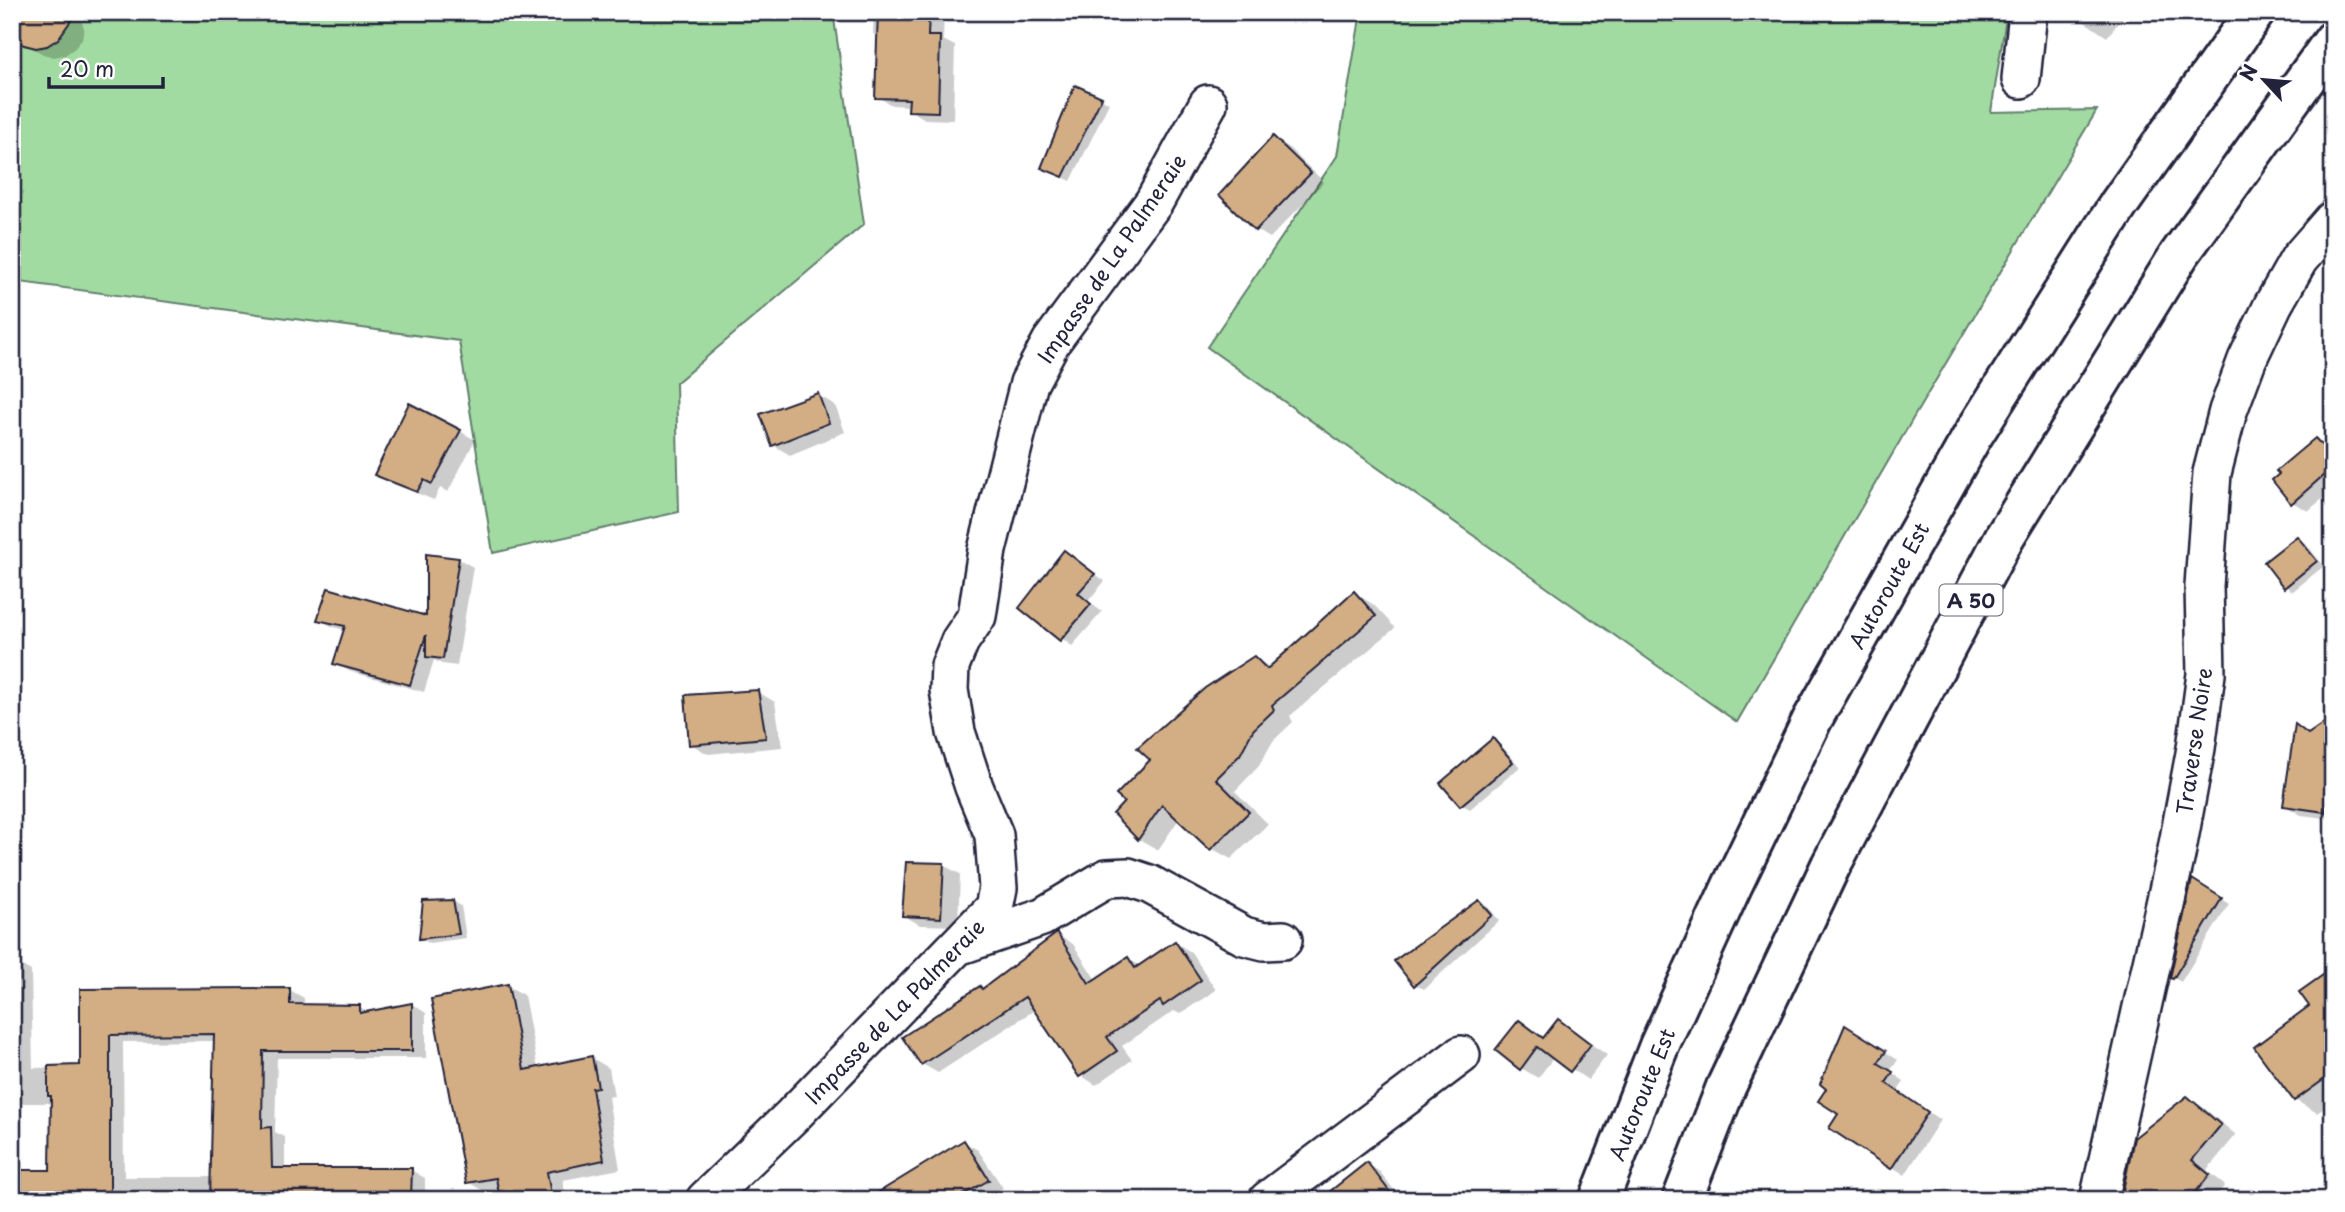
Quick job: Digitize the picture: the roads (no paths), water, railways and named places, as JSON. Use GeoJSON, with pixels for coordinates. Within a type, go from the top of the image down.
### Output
{"type":"FeatureCollection","features":[{"type":"Feature","properties":{"kind":"highway","name":"Autoroute Est"},"geometry":{"type":"LineString","coordinates":[[1599,1200],[1659,1046],[1812,720],[1973,435],[2119,204],[2255,12]]}},
{"type":"Feature","properties":{"kind":"highway","name":"A 50"},"geometry":{"type":"LineString","coordinates":[[1682,1200],[1726,1087],[1831,865],[2005,536],[2179,255],[2333,41]]}},
{"type":"Feature","properties":{"kind":"street"},"geometry":{"type":"LineString","coordinates":[[2021,79],[2028,12]]}},
{"type":"Feature","properties":{"kind":"street","name":"Impasse de La Palmeraie"},"geometry":{"type":"LineString","coordinates":[[705,1200],[793,1115],[994,908],[998,888],[994,835],[974,787],[956,732],[948,690],[950,666],[960,641],[977,616],[987,550],[1029,383],[1051,342],[1154,202],[1208,104]]}},
{"type":"Feature","properties":{"kind":"street","name":"Traverse Noire"},"geometry":{"type":"LineString","coordinates":[[2099,1200],[2176,855],[2196,748],[2206,674],[2204,586],[2212,473],[2228,411],[2247,360],[2273,305],[2299,259],[2333,220]]}},
{"type":"Feature","properties":{"kind":"street"},"geometry":{"type":"LineString","coordinates":[[953,948],[1042,917],[1107,878],[1128,877],[1149,884],[1244,936],[1264,941],[1283,940]]}},
{"type":"Feature","properties":{"kind":"street"},"geometry":{"type":"LineString","coordinates":[[1268,1200],[1461,1055]]}}]}
